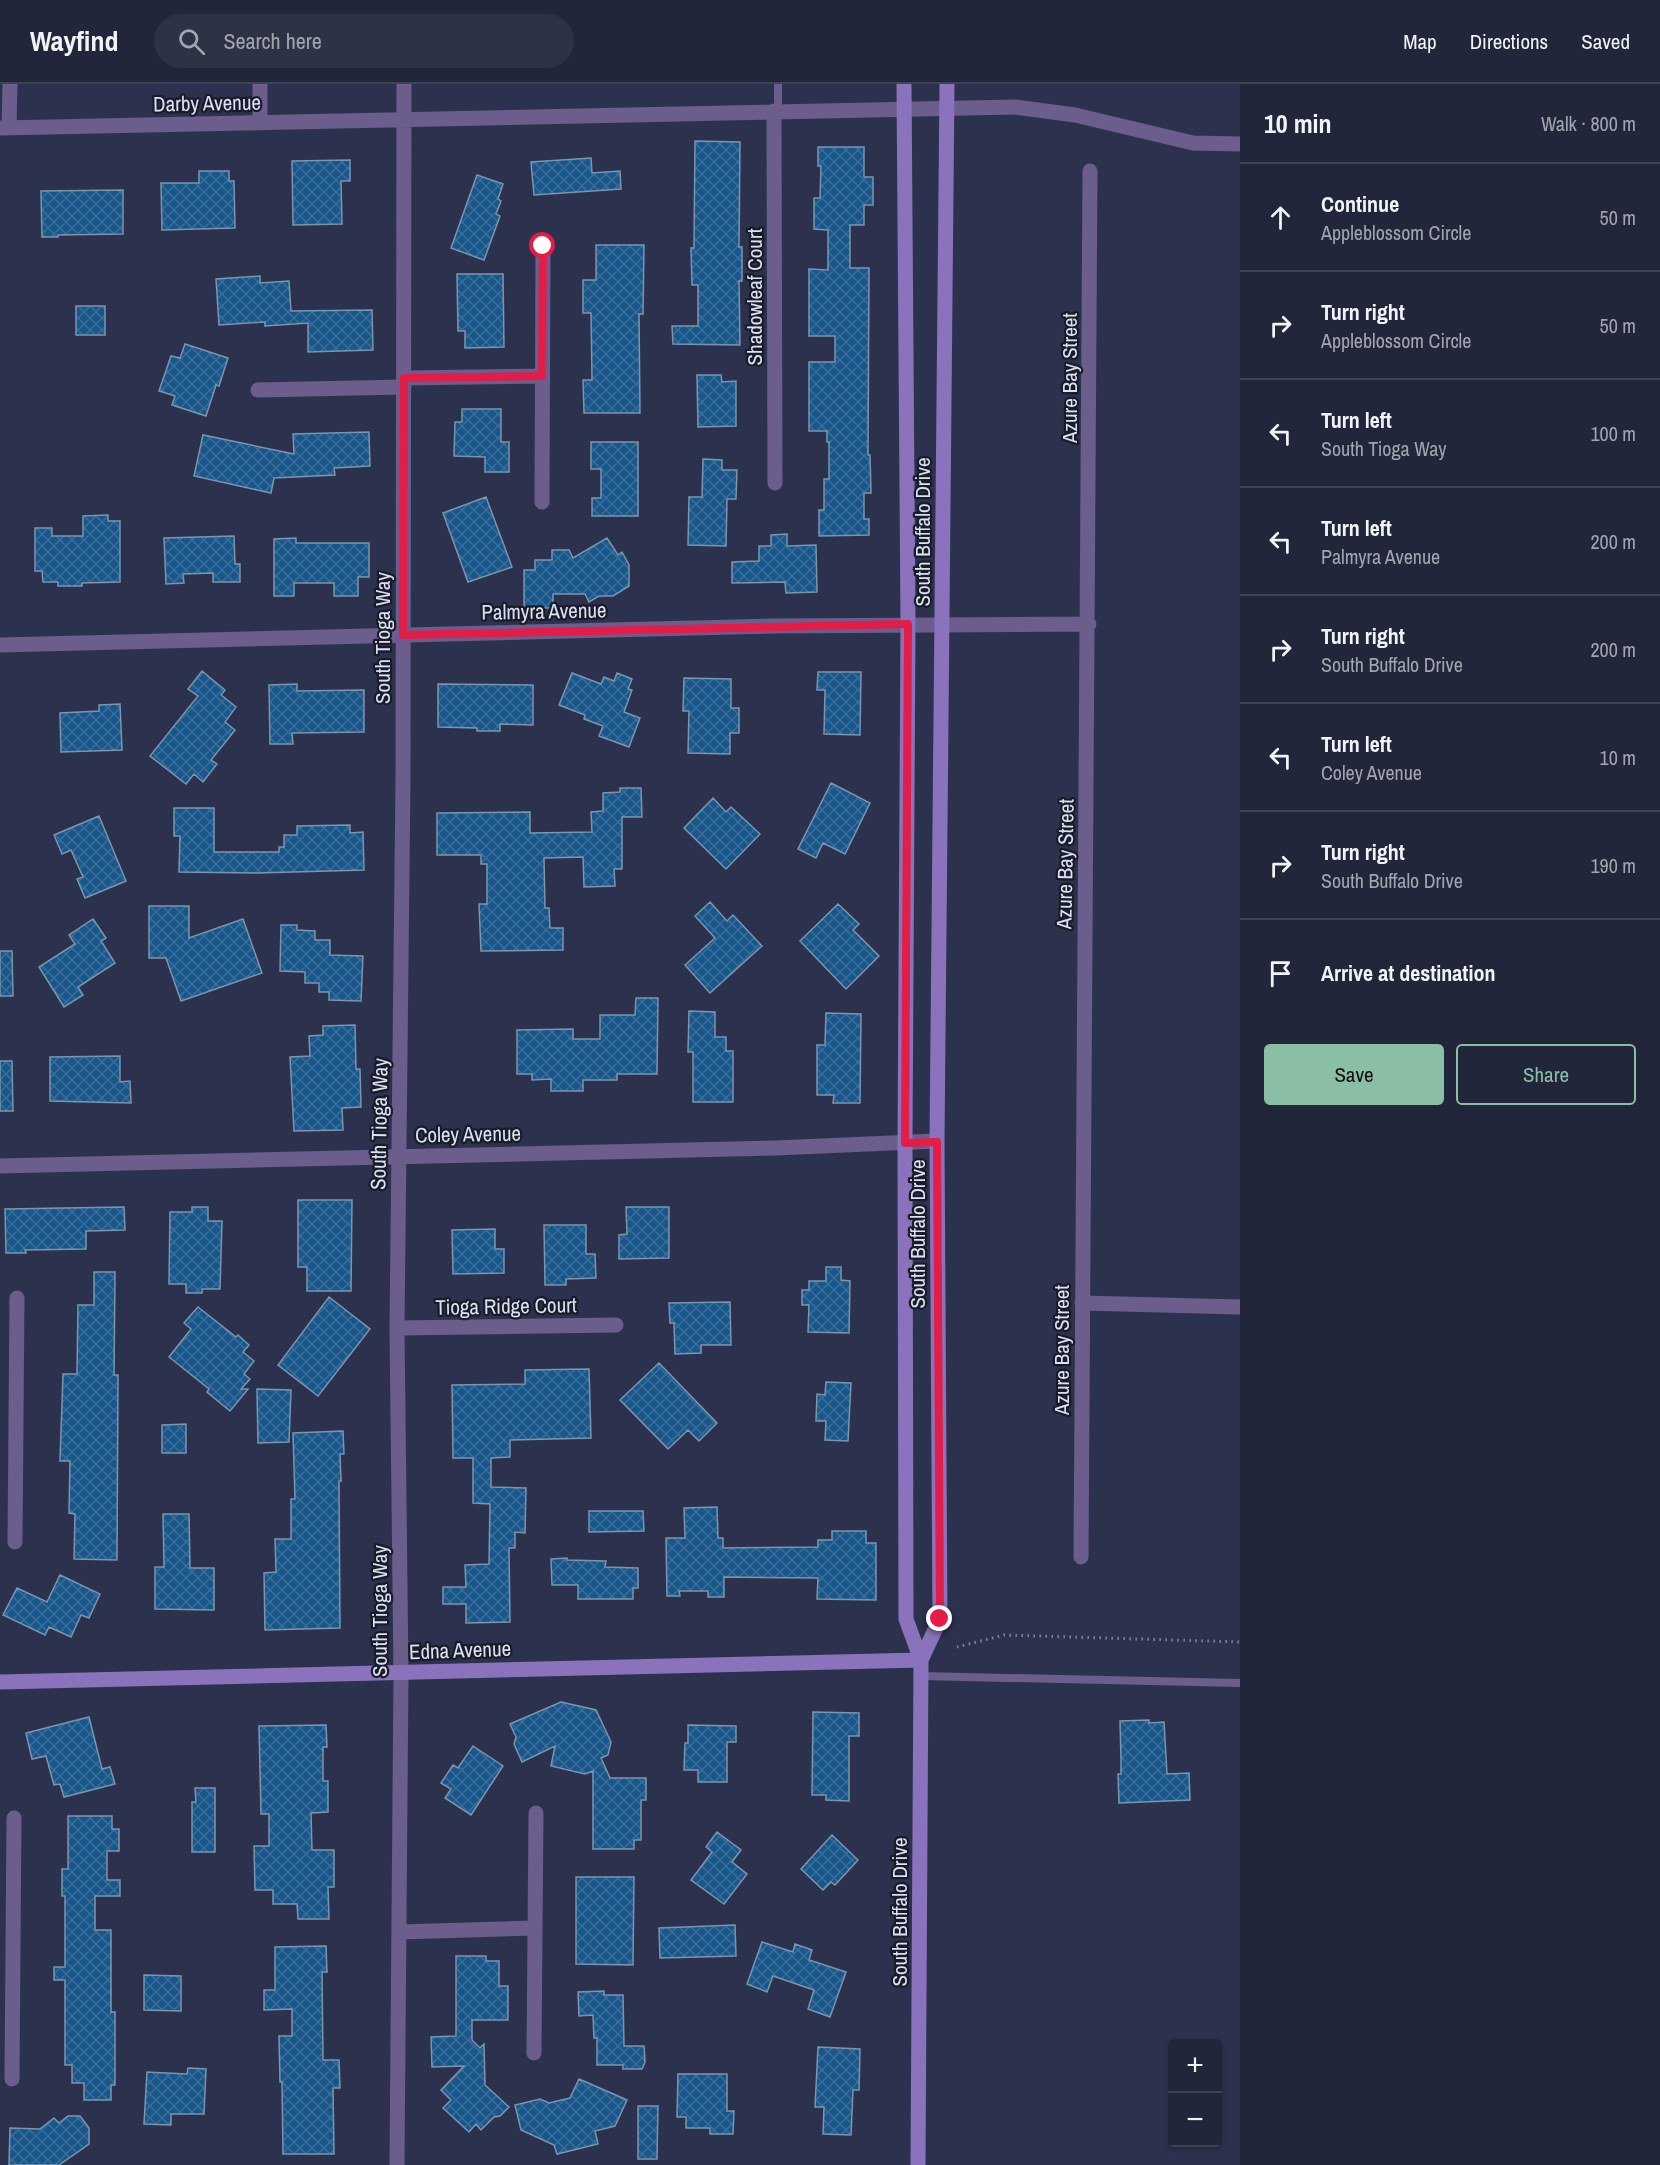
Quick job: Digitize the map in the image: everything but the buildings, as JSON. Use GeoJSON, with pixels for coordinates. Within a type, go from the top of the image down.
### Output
{"type":"FeatureCollection","features":[{"type":"Feature","properties":{"kind":"main road","name":"South Buffalo Drive"},"geometry":{"type":"LineString","coordinates":[[904,84],[908,624],[905,1143],[906,1619],[921,1660],[918,2165]]}},
{"type":"Feature","properties":{"kind":"main road","name":"South Buffalo Drive"},"geometry":{"type":"LineString","coordinates":[[921,1660],[940,1619],[937,1142],[946,84]]}},
{"type":"Feature","properties":{"kind":"main road","name":"Edna Avenue"},"geometry":{"type":"LineString","coordinates":[[0,1682],[921,1660]]}},
{"type":"Feature","properties":{"kind":"street"},"geometry":{"type":"LineString","coordinates":[[5,128],[10,84]]}},
{"type":"Feature","properties":{"kind":"street"},"geometry":{"type":"LineString","coordinates":[[260,84],[260,123]]}},
{"type":"Feature","properties":{"kind":"street","name":"South Tioga Way"},"geometry":{"type":"LineString","coordinates":[[397,2165],[401,1673],[398,1328],[404,84]]}},
{"type":"Feature","properties":{"kind":"street","name":"Darby Avenue"},"geometry":{"type":"LineString","coordinates":[[5,128],[1015,107],[1075,115],[1193,142],[1240,144]]}},
{"type":"Feature","properties":{"kind":"street","name":"Shadowleaf Court"},"geometry":{"type":"LineString","coordinates":[[775,483],[776,111]]}},
{"type":"Feature","properties":{"kind":"street","name":"Azure Bay Street"},"geometry":{"type":"LineString","coordinates":[[1081,1557],[1089,624],[1090,171]]}},
{"type":"Feature","properties":{"kind":"street"},"geometry":{"type":"LineString","coordinates":[[542,502],[543,246]]}},
{"type":"Feature","properties":{"kind":"street"},"geometry":{"type":"LineString","coordinates":[[258,390],[542,376]]}},
{"type":"Feature","properties":{"kind":"street","name":"Palmyra Avenue"},"geometry":{"type":"LineString","coordinates":[[0,645],[908,624],[1089,624]]}},
{"type":"Feature","properties":{"kind":"street","name":"Coley Avenue"},"geometry":{"type":"LineString","coordinates":[[0,1167],[937,1142]]}},
{"type":"Feature","properties":{"kind":"street"},"geometry":{"type":"LineString","coordinates":[[15,1542],[17,1298]]}},
{"type":"Feature","properties":{"kind":"street"},"geometry":{"type":"LineString","coordinates":[[1082,1303],[1240,1307]]}},
{"type":"Feature","properties":{"kind":"street","name":"Tioga Ridge Court"},"geometry":{"type":"LineString","coordinates":[[398,1328],[616,1325]]}},
{"type":"Feature","properties":{"kind":"street"},"geometry":{"type":"LineString","coordinates":[[0,1420],[16,1420]]}},
{"type":"Feature","properties":{"kind":"street"},"geometry":{"type":"LineString","coordinates":[[534,2053],[536,1813]]}},
{"type":"Feature","properties":{"kind":"street"},"geometry":{"type":"LineString","coordinates":[[12,2079],[7,1948],[14,1818]]}},
{"type":"Feature","properties":{"kind":"street"},"geometry":{"type":"LineString","coordinates":[[399,1932],[535,1928]]}},
{"type":"Feature","properties":{"kind":"lane"},"geometry":{"type":"LineString","coordinates":[[776,111],[778,84]]}},
{"type":"Feature","properties":{"kind":"lane"},"geometry":{"type":"LineString","coordinates":[[921,1676],[1240,1683]]}},
{"type":"Feature","properties":{"kind":"path"},"geometry":{"type":"LineString","coordinates":[[957,1647],[1004,1635],[1240,1642]]}},
{"type":"Feature","properties":{"kind":"route"},"geometry":{"type":"LineString","coordinates":[[543,246],[542,376],[404,378],[403,635],[908,624],[905,1143],[937,1142],[940,1619]]}}]}
